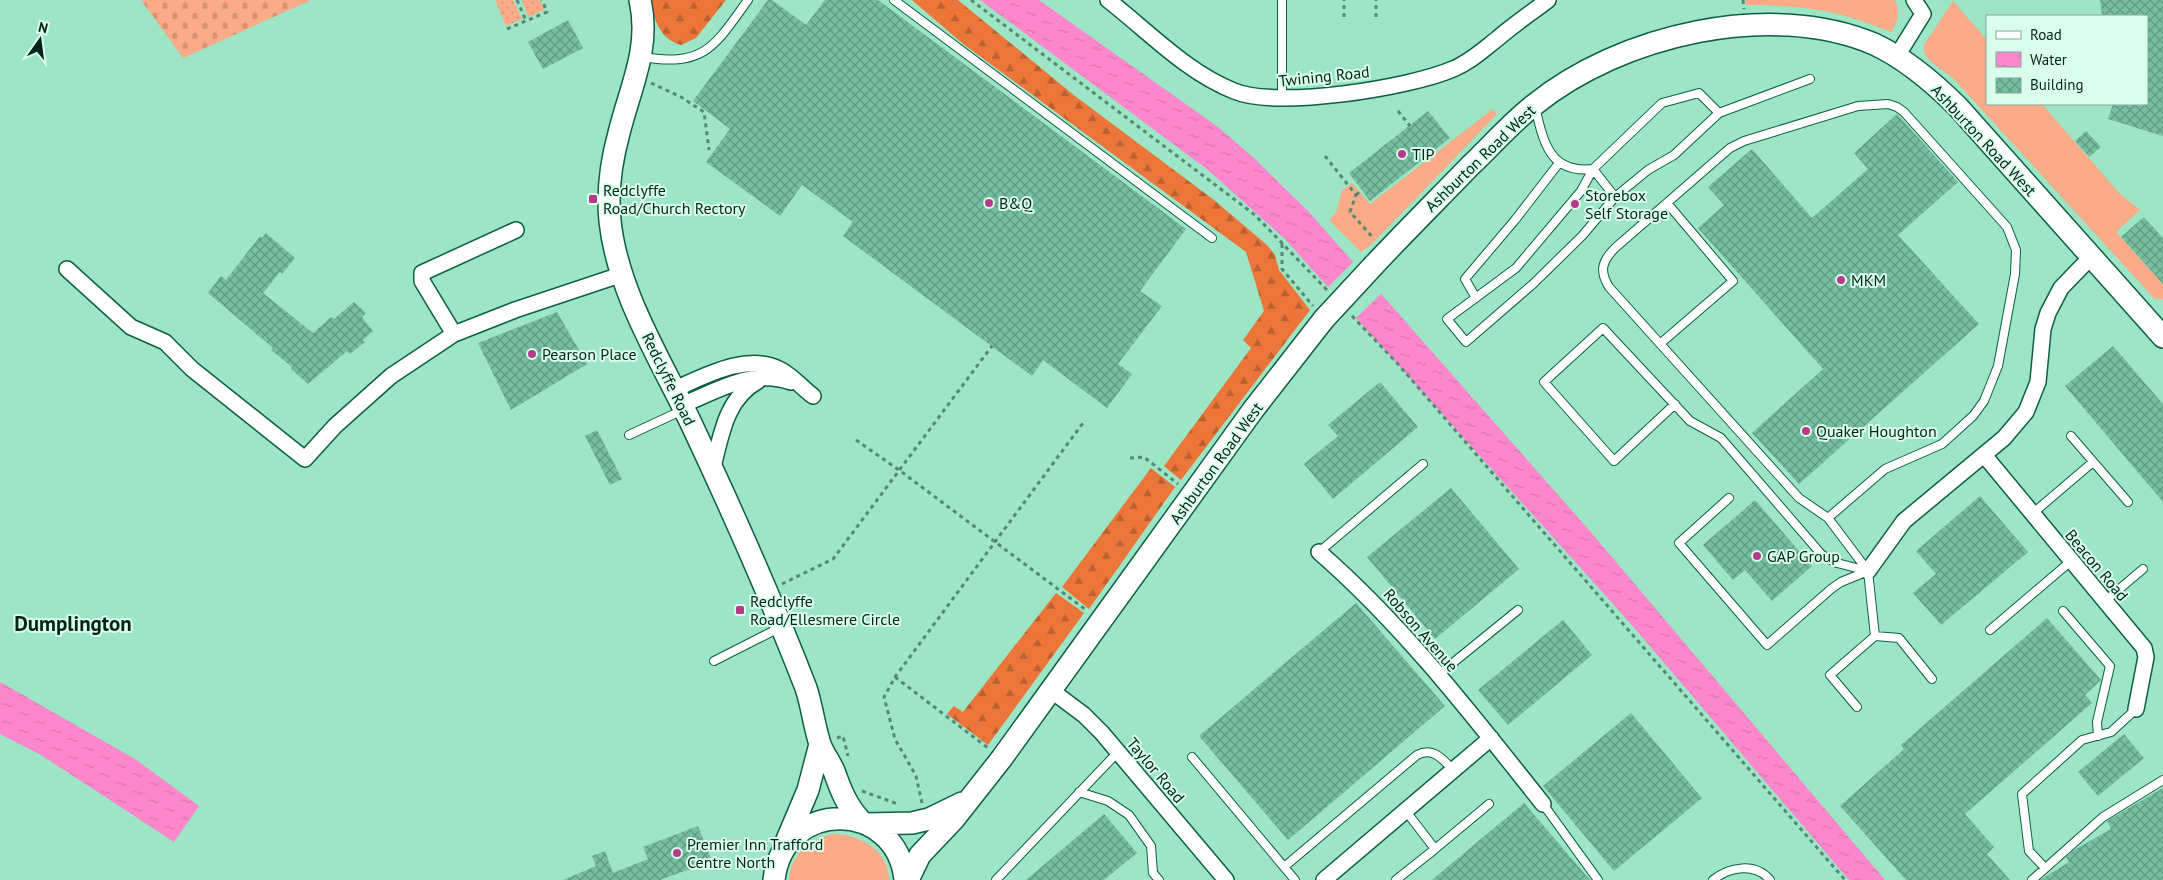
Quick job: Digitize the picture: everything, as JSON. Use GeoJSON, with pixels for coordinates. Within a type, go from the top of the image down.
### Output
{"type":"FeatureCollection","features":[{"type":"Feature","properties":{"kind":"main road","name":"Redclyffe Road"},"geometry":{"type":"LineString","coordinates":[[640,0],[644,38],[642,56],[619,133],[610,172],[608,194],[610,222],[623,274],[640,321],[681,401],[781,627],[807,692],[820,744],[845,802],[864,823],[883,834],[896,850],[904,868],[906,880]]}},
{"type":"Feature","properties":{"kind":"main road","name":"Ashburton Road West"},"geometry":{"type":"LineString","coordinates":[[906,880],[920,855],[970,800],[1052,691],[1253,410],[1324,319],[1508,127],[1534,104],[1583,72],[1615,56],[1684,31],[1712,26],[1764,22],[1819,27],[1872,43],[1897,56],[1940,89],[2091,257],[2161,330]]}},
{"type":"Feature","properties":{"kind":"main road","name":"Redclyffe Road"},"geometry":{"type":"LineString","coordinates":[[773,870],[808,790],[820,744]]}},
{"type":"Feature","properties":{"kind":"main road","name":"Ashburton Road West"},"geometry":{"type":"LineString","coordinates":[[773,870],[791,838],[806,826],[824,820],[842,818],[864,823],[912,823],[929,819],[970,800]]}},
{"type":"Feature","properties":{"kind":"street","name":"Twining Road"},"geometry":{"type":"LineString","coordinates":[[1108,0],[1192,68],[1217,83],[1235,92],[1254,97],[1282,99],[1312,98],[1386,86],[1454,69],[1479,54],[1548,0]]}},
{"type":"Feature","properties":{"kind":"street"},"geometry":{"type":"LineString","coordinates":[[1897,56],[1926,7],[1914,0]]}},
{"type":"Feature","properties":{"kind":"street"},"geometry":{"type":"LineString","coordinates":[[454,334],[422,281],[422,273],[516,230]]}},
{"type":"Feature","properties":{"kind":"street"},"geometry":{"type":"LineString","coordinates":[[1868,571],[1904,521],[1984,455],[2017,424],[2026,412],[2038,382],[2043,329],[2048,313],[2061,288],[2091,257]]}},
{"type":"Feature","properties":{"kind":"street"},"geometry":{"type":"LineString","coordinates":[[67,269],[131,327],[166,342],[192,369],[305,459],[335,426],[392,376],[454,334],[515,310],[623,274]]}},
{"type":"Feature","properties":{"kind":"street"},"geometry":{"type":"LineString","coordinates":[[681,401],[710,374],[745,364],[759,364],[780,370],[813,396]]}},
{"type":"Feature","properties":{"kind":"street"},"geometry":{"type":"LineString","coordinates":[[712,471],[723,427],[732,406],[741,392],[750,385],[769,377]]}},
{"type":"Feature","properties":{"kind":"street"},"geometry":{"type":"LineString","coordinates":[[681,401],[742,380],[769,377],[797,384]]}},
{"type":"Feature","properties":{"kind":"street","name":"Beacon Road"},"geometry":{"type":"LineString","coordinates":[[1984,455],[2144,648],[2146,657],[2136,709]]}},
{"type":"Feature","properties":{"kind":"street","name":"Robson Avenue"},"geometry":{"type":"LineString","coordinates":[[1319,552],[1354,582],[1381,610],[1438,675],[1543,804]]}},
{"type":"Feature","properties":{"kind":"street","name":"Taylor Road"},"geometry":{"type":"LineString","coordinates":[[1052,691],[1084,715],[1118,752],[1226,880]]}},
{"type":"Feature","properties":{"kind":"street"},"geometry":{"type":"LineString","coordinates":[[1324,880],[1490,738]]}},
{"type":"Feature","properties":{"kind":"lane"},"geometry":{"type":"LineString","coordinates":[[642,56],[663,59],[686,59],[707,50],[722,36],[748,0]]}},
{"type":"Feature","properties":{"kind":"lane"},"geometry":{"type":"LineString","coordinates":[[894,0],[1212,238]]}},
{"type":"Feature","properties":{"kind":"lane"},"geometry":{"type":"LineString","coordinates":[[1282,0],[1282,99]]}},
{"type":"Feature","properties":{"kind":"lane"},"geometry":{"type":"LineString","coordinates":[[1719,113],[1699,93],[1662,103],[1593,169],[1581,191],[1516,268],[1447,319],[1466,342],[1547,270],[1582,236],[1616,197],[1648,170],[1674,155],[1719,113],[1810,79]]}},
{"type":"Feature","properties":{"kind":"lane"},"geometry":{"type":"LineString","coordinates":[[1534,104],[1552,157],[1559,163],[1571,168],[1593,169],[1616,197]]}},
{"type":"Feature","properties":{"kind":"lane"},"geometry":{"type":"LineString","coordinates":[[1828,518],[1885,470],[1942,444],[1972,416],[1984,401],[1998,366],[2017,261],[2013,238],[2007,227],[1904,112],[1888,104],[1858,106],[1744,140],[1730,148],[1606,257],[1602,270],[1604,279],[1609,287],[1799,498],[1828,518],[1868,571],[1875,636]]}},
{"type":"Feature","properties":{"kind":"lane"},"geometry":{"type":"LineString","coordinates":[[1476,298],[1466,279],[1559,163]]}},
{"type":"Feature","properties":{"kind":"lane"},"geometry":{"type":"LineString","coordinates":[[1661,343],[1733,281],[1667,203]]}},
{"type":"Feature","properties":{"kind":"lane"},"geometry":{"type":"LineString","coordinates":[[1675,404],[1614,461],[1544,382],[1602,328],[1675,404],[1690,421],[1721,438],[1822,555],[1836,563],[1868,571]]}},
{"type":"Feature","properties":{"kind":"lane"},"geometry":{"type":"LineString","coordinates":[[629,435],[681,401]]}},
{"type":"Feature","properties":{"kind":"lane"},"geometry":{"type":"LineString","coordinates":[[2071,436],[2128,502]]}},
{"type":"Feature","properties":{"kind":"lane"},"geometry":{"type":"LineString","coordinates":[[2032,514],[2093,462]]}},
{"type":"Feature","properties":{"kind":"lane"},"geometry":{"type":"LineString","coordinates":[[1319,552],[1423,464]]}},
{"type":"Feature","properties":{"kind":"lane"},"geometry":{"type":"LineString","coordinates":[[1729,498],[1679,543],[1767,645],[1831,589],[1841,582],[1868,571]]}},
{"type":"Feature","properties":{"kind":"lane"},"geometry":{"type":"LineString","coordinates":[[1990,630],[2071,561]]}},
{"type":"Feature","properties":{"kind":"lane"},"geometry":{"type":"LineString","coordinates":[[2104,602],[2144,569]]}},
{"type":"Feature","properties":{"kind":"lane"},"geometry":{"type":"LineString","coordinates":[[1438,675],[1518,610]]}},
{"type":"Feature","properties":{"kind":"lane"},"geometry":{"type":"LineString","coordinates":[[2063,612],[2110,666],[2097,722],[2098,736]]}},
{"type":"Feature","properties":{"kind":"lane"},"geometry":{"type":"LineString","coordinates":[[714,661],[781,627]]}},
{"type":"Feature","properties":{"kind":"lane"},"geometry":{"type":"LineString","coordinates":[[1857,707],[1830,675],[1875,636],[1899,638],[1932,679]]}},
{"type":"Feature","properties":{"kind":"lane"},"geometry":{"type":"LineString","coordinates":[[2044,868],[2029,851],[2022,794],[2082,740],[2111,732],[2136,709]]}},
{"type":"Feature","properties":{"kind":"lane"},"geometry":{"type":"LineString","coordinates":[[996,880],[1118,752]]}},
{"type":"Feature","properties":{"kind":"lane"},"geometry":{"type":"LineString","coordinates":[[1284,867],[1417,756],[1426,752],[1439,755],[1453,770]]}},
{"type":"Feature","properties":{"kind":"lane"},"geometry":{"type":"LineString","coordinates":[[1192,757],[1295,880]]}},
{"type":"Feature","properties":{"kind":"lane"},"geometry":{"type":"LineString","coordinates":[[2032,880],[2103,817],[2163,780]]}},
{"type":"Feature","properties":{"kind":"lane"},"geometry":{"type":"LineString","coordinates":[[1079,792],[1108,801],[1129,816],[1151,846],[1153,873],[1159,880]]}},
{"type":"Feature","properties":{"kind":"lane"},"geometry":{"type":"LineString","coordinates":[[1396,880],[1490,804]]}},
{"type":"Feature","properties":{"kind":"lane"},"geometry":{"type":"LineString","coordinates":[[1543,804],[1598,880]]}},
{"type":"Feature","properties":{"kind":"lane"},"geometry":{"type":"LineString","coordinates":[[1405,810],[1435,849]]}},
{"type":"Feature","properties":{"kind":"lane"},"geometry":{"type":"LineString","coordinates":[[1713,880],[1727,872],[1742,868],[1762,872],[1770,880]]}},
{"type":"Feature","properties":{"kind":"path"},"geometry":{"type":"LineString","coordinates":[[517,0],[526,21]]}},
{"type":"Feature","properties":{"kind":"path"},"geometry":{"type":"LineString","coordinates":[[507,29],[547,12],[542,0]]}},
{"type":"Feature","properties":{"kind":"path"},"geometry":{"type":"LineString","coordinates":[[971,0],[1255,216],[1330,293]]}},
{"type":"Feature","properties":{"kind":"path"},"geometry":{"type":"LineString","coordinates":[[1344,0],[1344,17]]}},
{"type":"Feature","properties":{"kind":"path"},"geometry":{"type":"LineString","coordinates":[[1376,0],[1376,17]]}},
{"type":"Feature","properties":{"kind":"path"},"geometry":{"type":"LineString","coordinates":[[636,77],[681,96],[704,112],[709,150]]}},
{"type":"Feature","properties":{"kind":"path"},"geometry":{"type":"LineString","coordinates":[[1398,111],[1410,126]]}},
{"type":"Feature","properties":{"kind":"path"},"geometry":{"type":"LineString","coordinates":[[1325,156],[1356,195]]}},
{"type":"Feature","properties":{"kind":"path"},"geometry":{"type":"LineString","coordinates":[[1362,190],[1356,195],[1350,212],[1380,259]]}},
{"type":"Feature","properties":{"kind":"path"},"geometry":{"type":"LineString","coordinates":[[1282,243],[1282,269],[1324,319]]}},
{"type":"Feature","properties":{"kind":"path"},"geometry":{"type":"LineString","coordinates":[[1350,314],[1404,371],[1845,880]]}},
{"type":"Feature","properties":{"kind":"path"},"geometry":{"type":"LineString","coordinates":[[766,592],[833,560],[992,346]]}},
{"type":"Feature","properties":{"kind":"path"},"geometry":{"type":"LineString","coordinates":[[929,819],[924,811],[916,776],[896,739],[884,697],[895,677],[1083,424]]}},
{"type":"Feature","properties":{"kind":"path"},"geometry":{"type":"LineString","coordinates":[[856,440],[900,470],[1101,621]]}},
{"type":"Feature","properties":{"kind":"path"},"geometry":{"type":"LineString","coordinates":[[1130,458],[1144,457],[1171,479]]}},
{"type":"Feature","properties":{"kind":"path"},"geometry":{"type":"LineString","coordinates":[[895,677],[1002,758]]}},
{"type":"Feature","properties":{"kind":"path"},"geometry":{"type":"LineString","coordinates":[[843,736],[850,763]]}},
{"type":"Feature","properties":{"kind":"path"},"geometry":{"type":"LineString","coordinates":[[858,788],[865,793],[902,805]]}},
{"type":"Feature","properties":{"kind":"green space"},"geometry":{"type":"Polygon","coordinates":[[[141,0],[311,0],[183,58],[141,0]]]}},
{"type":"Feature","properties":{"kind":"green space"},"geometry":{"type":"Polygon","coordinates":[[[495,0],[513,0],[522,19],[506,26],[495,0]]]}},
{"type":"Feature","properties":{"kind":"green space"},"geometry":{"type":"Polygon","coordinates":[[[522,0],[540,0],[544,10],[528,17],[522,0]]]}},
{"type":"Feature","properties":{"kind":"green space"},"geometry":{"type":"Polygon","coordinates":[[[649,0],[726,0],[696,38],[681,45],[663,33],[656,21],[649,0]]]}},
{"type":"Feature","properties":{"kind":"green space"},"geometry":{"type":"Polygon","coordinates":[[[912,0],[958,0],[1075,96],[1214,200],[1267,245],[1275,255],[1279,270],[1310,310],[1181,480],[1164,466],[1251,348],[1243,340],[1264,311],[1246,252],[962,43],[912,0]]]}},
{"type":"Feature","properties":{"kind":"green space"},"geometry":{"type":"Polygon","coordinates":[[[1745,0],[1895,0],[1898,16],[1891,32],[1854,18],[1820,10],[1785,6],[1746,5],[1745,0]]]}},
{"type":"Feature","properties":{"kind":"green space"},"geometry":{"type":"Polygon","coordinates":[[[1953,1],[1986,39],[1986,105],[2043,105],[2119,193],[2140,210],[2116,232],[2163,284],[2163,299],[2156,299],[2152,296],[1952,77],[1929,59],[1924,50],[1924,45],[1953,1]]]}},
{"type":"Feature","properties":{"kind":"green space"},"geometry":{"type":"Polygon","coordinates":[[[1493,109],[1497,114],[1374,242],[1361,252],[1329,220],[1336,213],[1342,190],[1352,183],[1370,204],[1493,109]]]}},
{"type":"Feature","properties":{"kind":"green space"},"geometry":{"type":"Polygon","coordinates":[[[1151,468],[1175,487],[1089,609],[1062,587],[1151,468]]]}},
{"type":"Feature","properties":{"kind":"green space"},"geometry":{"type":"Polygon","coordinates":[[[1056,593],[1084,613],[988,745],[947,714],[954,706],[963,712],[1056,593]]]}},
{"type":"Feature","properties":{"kind":"green space"},"geometry":{"type":"Polygon","coordinates":[[[832,834],[852,837],[870,845],[883,860],[889,880],[789,880],[790,871],[797,856],[816,840],[832,834]]]}},
{"type":"Feature","properties":{"kind":"water"},"geometry":{"type":"Polygon","coordinates":[[[980,0],[1039,0],[1218,127],[1255,159],[1309,212],[1589,530],[1885,880],[1849,880],[1631,624],[1284,238],[1208,170],[980,0]]]}},
{"type":"Feature","properties":{"kind":"water"},"geometry":{"type":"Polygon","coordinates":[[[0,682],[135,759],[199,806],[174,842],[41,755],[0,734],[0,682]]]}},
{"type":"Feature","properties":{"kind":"pier"},"geometry":{"type":"Polygon","coordinates":[[[1355,260],[1383,292],[1354,320],[1326,289],[1355,260]]]}},
{"type":"Feature","properties":{"kind":"building","name":"B&Q"},"geometry":{"type":"Polygon","coordinates":[[[768,0],[772,0],[806,25],[825,0],[878,0],[1186,229],[1140,291],[1162,306],[1118,364],[1132,374],[1107,408],[1043,360],[1032,376],[843,236],[853,222],[802,185],[780,216],[706,162],[730,129],[693,101],[768,0]]]}},
{"type":"Feature","properties":{"kind":"building"},"geometry":{"type":"Polygon","coordinates":[[[2100,0],[2163,0],[2163,136],[2108,119],[2113,105],[2148,105],[2148,15],[2102,15],[2100,0]]]}},
{"type":"Feature","properties":{"kind":"building"},"geometry":{"type":"Polygon","coordinates":[[[568,20],[583,48],[543,69],[528,42],[568,20]]]}},
{"type":"Feature","properties":{"kind":"building","name":"TIP"},"geometry":{"type":"Polygon","coordinates":[[[1428,111],[1450,138],[1370,201],[1349,173],[1428,111]]]}},
{"type":"Feature","properties":{"kind":"building","name":"MKM"},"geometry":{"type":"Polygon","coordinates":[[[1897,114],[1958,182],[1898,235],[1979,324],[1799,484],[1752,433],[1823,369],[1698,228],[1724,205],[1708,187],[1752,149],[1812,218],[1868,169],[1854,153],[1897,114]]]}},
{"type":"Feature","properties":{"kind":"building"},"geometry":{"type":"Polygon","coordinates":[[[2086,131],[2101,147],[2089,157],[2075,141],[2086,131]]]}},
{"type":"Feature","properties":{"kind":"building"},"geometry":{"type":"Polygon","coordinates":[[[2144,217],[2163,238],[2163,284],[2121,237],[2144,217]]]}},
{"type":"Feature","properties":{"kind":"building"},"geometry":{"type":"Polygon","coordinates":[[[266,233],[295,258],[282,274],[280,272],[263,293],[313,333],[331,317],[334,319],[354,302],[366,313],[362,317],[373,331],[363,340],[365,342],[350,354],[347,351],[308,384],[291,369],[292,367],[271,350],[273,348],[208,293],[221,276],[226,280],[260,236],[262,238],[266,233]]]}},
{"type":"Feature","properties":{"kind":"building","name":"Pearson Place"},"geometry":{"type":"Polygon","coordinates":[[[557,312],[587,364],[511,410],[478,343],[557,312]]]}},
{"type":"Feature","properties":{"kind":"building"},"geometry":{"type":"Polygon","coordinates":[[[2113,346],[2163,404],[2163,502],[2065,386],[2113,346]]]}},
{"type":"Feature","properties":{"kind":"building"},"geometry":{"type":"Polygon","coordinates":[[[1380,382],[1418,427],[1333,499],[1304,464],[1338,436],[1328,425],[1380,382]]]}},
{"type":"Feature","properties":{"kind":"building"},"geometry":{"type":"Polygon","coordinates":[[[597,430],[622,479],[610,485],[585,436],[597,430]]]}},
{"type":"Feature","properties":{"kind":"building"},"geometry":{"type":"Polygon","coordinates":[[[1451,488],[1519,569],[1435,639],[1367,557],[1451,488]]]}},
{"type":"Feature","properties":{"kind":"building"},"geometry":{"type":"Polygon","coordinates":[[[1980,496],[2028,552],[1941,625],[1913,593],[1936,574],[1916,551],[1980,496]]]}},
{"type":"Feature","properties":{"kind":"building","name":"GAP Group"},"geometry":{"type":"Polygon","coordinates":[[[1755,500],[1812,566],[1772,601],[1745,570],[1733,580],[1703,545],[1755,500]]]}},
{"type":"Feature","properties":{"kind":"building"},"geometry":{"type":"Polygon","coordinates":[[[1356,603],[1445,706],[1288,840],[1199,736],[1356,603]]]}},
{"type":"Feature","properties":{"kind":"building"},"geometry":{"type":"Polygon","coordinates":[[[2047,618],[2101,680],[2085,695],[2092,703],[1965,814],[1994,847],[1987,854],[2010,880],[1906,880],[1840,806],[1904,749],[1901,745],[2047,618]]]}},
{"type":"Feature","properties":{"kind":"building"},"geometry":{"type":"Polygon","coordinates":[[[1563,620],[1592,655],[1508,725],[1478,690],[1563,620]]]}},
{"type":"Feature","properties":{"kind":"building"},"geometry":{"type":"Polygon","coordinates":[[[1631,713],[1702,798],[1614,871],[1543,786],[1631,713]]]}},
{"type":"Feature","properties":{"kind":"building"},"geometry":{"type":"Polygon","coordinates":[[[2124,734],[2144,758],[2098,796],[2078,772],[2124,734]]]}},
{"type":"Feature","properties":{"kind":"building"},"geometry":{"type":"Polygon","coordinates":[[[2163,788],[2163,880],[2040,880],[2069,862],[2066,857],[2074,850],[2111,829],[2107,821],[2163,788]]]}},
{"type":"Feature","properties":{"kind":"building"},"geometry":{"type":"Polygon","coordinates":[[[1524,803],[1590,880],[1432,880],[1524,803]]]}},
{"type":"Feature","properties":{"kind":"building"},"geometry":{"type":"Polygon","coordinates":[[[1104,814],[1137,853],[1104,880],[1026,880],[1104,814]]]}},
{"type":"Feature","properties":{"kind":"building","name":"Premier Inn Trafford Centre North"},"geometry":{"type":"Polygon","coordinates":[[[698,826],[712,861],[660,880],[563,880],[596,866],[592,856],[605,851],[613,873],[648,859],[643,847],[698,826]]]}},
{"type":"Feature","properties":{"kind":"place","name":"TIP"},"geometry":{"type":"Point","coordinates":[1402,154]}},
{"type":"Feature","properties":{"kind":"place","name":"Redclyffe Road/Church Rectory"},"geometry":{"type":"Point","coordinates":[593,199]}},
{"type":"Feature","properties":{"kind":"place","name":"B&Q"},"geometry":{"type":"Point","coordinates":[989,203]}},
{"type":"Feature","properties":{"kind":"place","name":"Storebox Self Storage"},"geometry":{"type":"Point","coordinates":[1575,204]}},
{"type":"Feature","properties":{"kind":"place","name":"MKM"},"geometry":{"type":"Point","coordinates":[1841,280]}},
{"type":"Feature","properties":{"kind":"place","name":"Pearson Place"},"geometry":{"type":"Point","coordinates":[532,354]}},
{"type":"Feature","properties":{"kind":"place","name":"Quaker Houghton"},"geometry":{"type":"Point","coordinates":[1806,431]}},
{"type":"Feature","properties":{"kind":"place","name":"GAP Group"},"geometry":{"type":"Point","coordinates":[1757,556]}},
{"type":"Feature","properties":{"kind":"place","name":"Redclyffe Road/Ellesmere Circle"},"geometry":{"type":"Point","coordinates":[740,610]}},
{"type":"Feature","properties":{"kind":"place","name":"Premier Inn Trafford Centre North"},"geometry":{"type":"Point","coordinates":[677,853]}},
{"type":"Feature","properties":{"kind":"district","name":"Dumplington"},"geometry":{"type":"Point","coordinates":[73,624]}}]}
